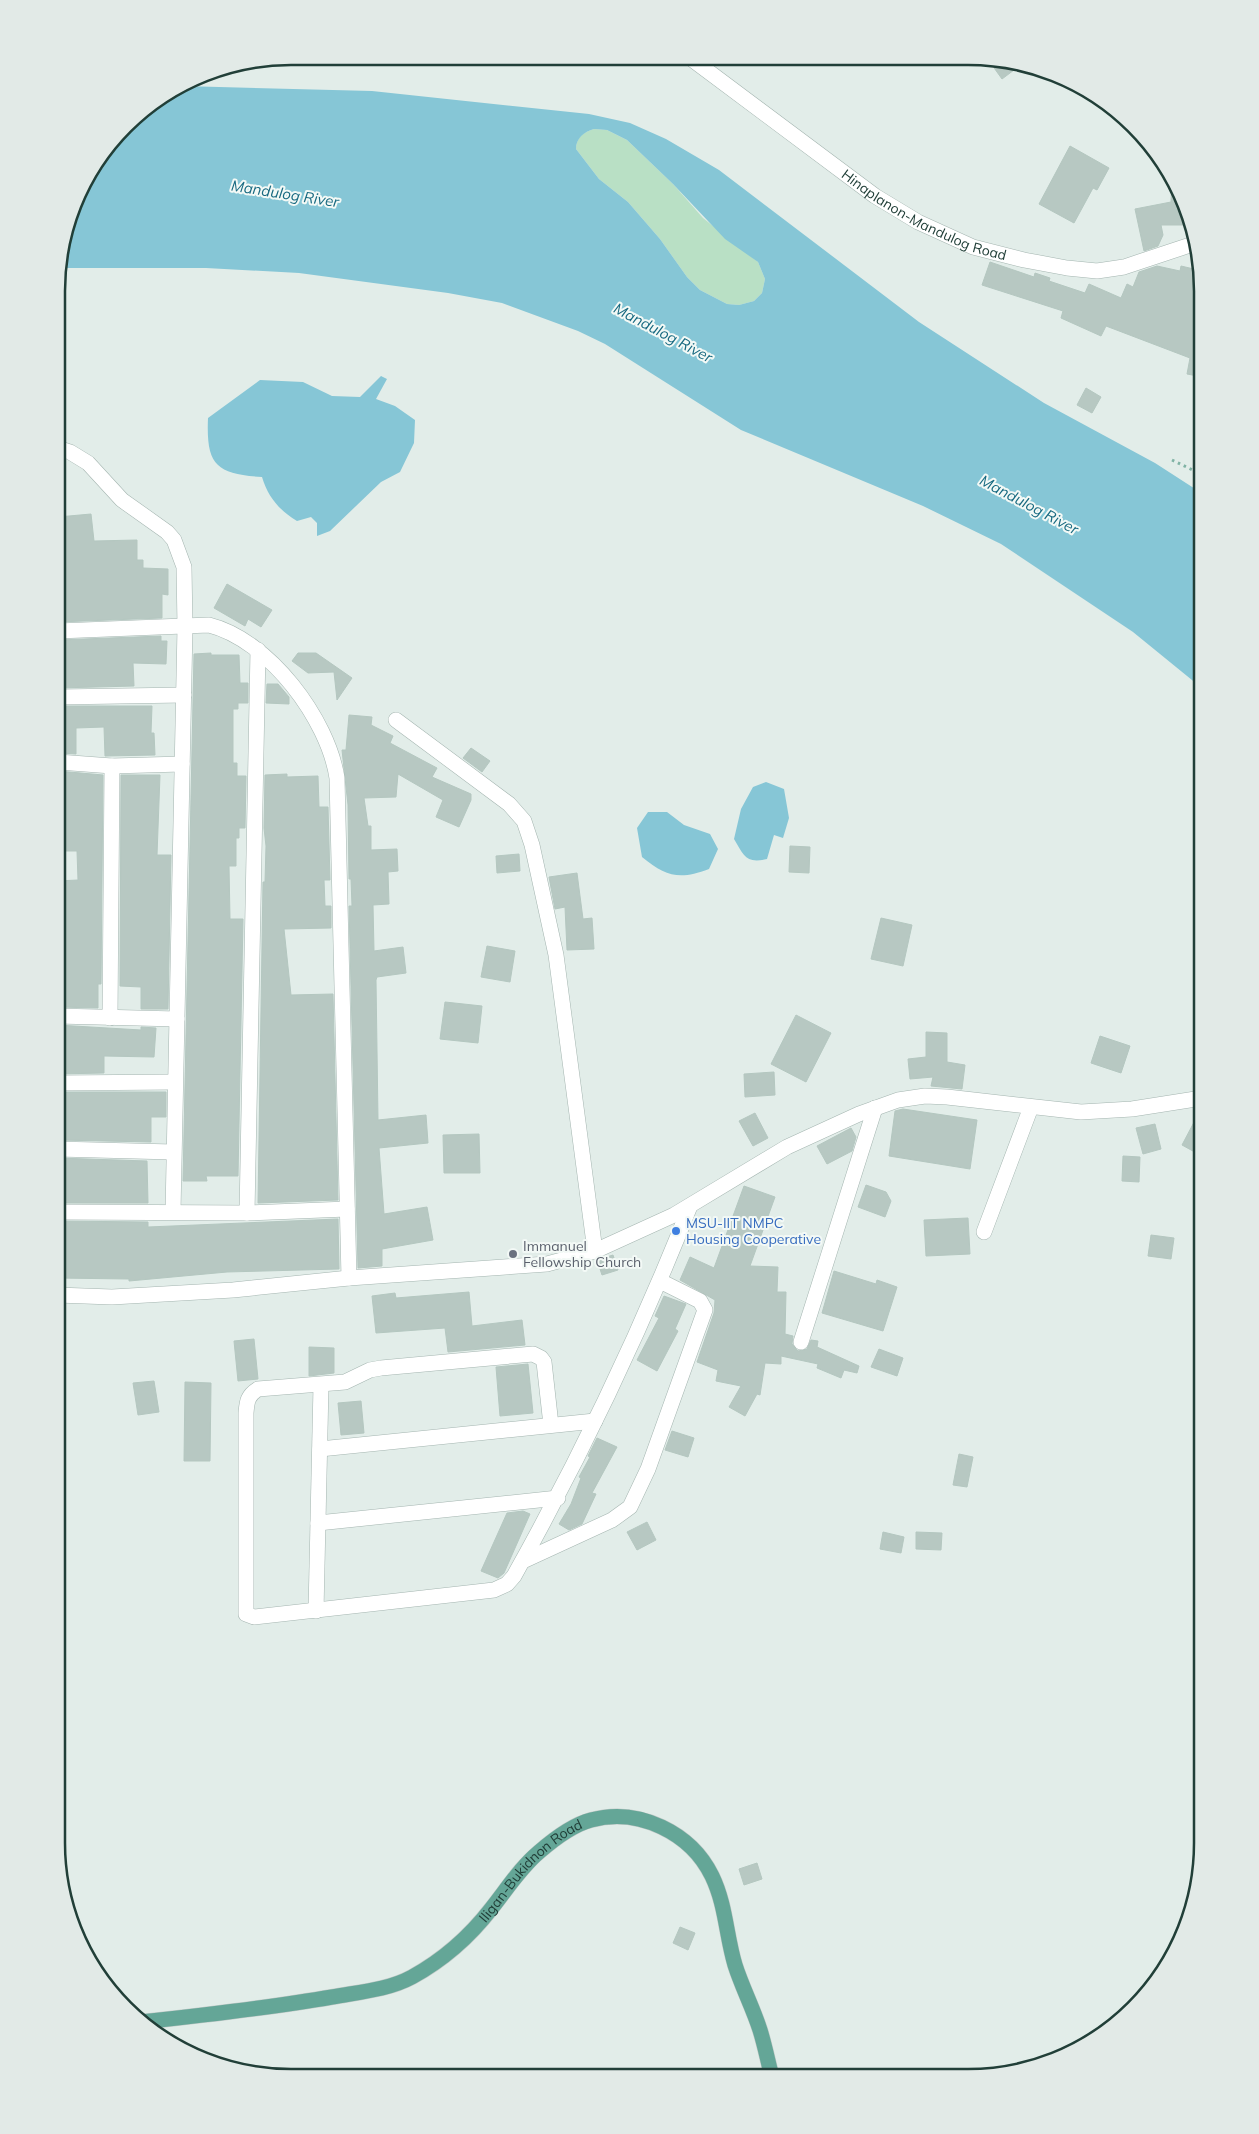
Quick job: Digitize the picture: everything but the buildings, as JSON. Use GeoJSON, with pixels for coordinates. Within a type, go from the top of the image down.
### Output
{"type":"FeatureCollection","features":[{"type":"Feature","properties":{"kind":"main road","name":"Iligan-Bukidnon Road"},"geometry":{"type":"LineString","coordinates":[[151,2021],[313,2000],[381,1989],[410,1978],[432,1965],[465,1939],[519,1872],[540,1851],[569,1829],[592,1820],[637,1819],[663,1826],[682,1838],[697,1852],[712,1876],[724,1908],[735,1965],[761,2031],[770,2069]]}},
{"type":"Feature","properties":{"kind":"street","name":"Hinaplanon-Mandulog Road"},"geometry":{"type":"LineString","coordinates":[[701,65],[875,196],[918,222],[973,247],[1024,260],[1067,268],[1097,271],[1124,267],[1190,245]]}},
{"type":"Feature","properties":{"kind":"street"},"geometry":{"type":"LineString","coordinates":[[65,452],[88,463],[122,500],[167,532],[174,540],[184,567],[184,695],[173,1212]]}},
{"type":"Feature","properties":{"kind":"street"},"geometry":{"type":"LineString","coordinates":[[65,631],[209,625],[232,632],[258,650],[284,674],[324,736],[334,757],[349,1278]]}},
{"type":"Feature","properties":{"kind":"street"},"geometry":{"type":"LineString","coordinates":[[247,1213],[258,650]]}},
{"type":"Feature","properties":{"kind":"street"},"geometry":{"type":"LineString","coordinates":[[65,697],[184,695]]}},
{"type":"Feature","properties":{"kind":"street"},"geometry":{"type":"LineString","coordinates":[[396,720],[508,804],[524,820],[540,875],[556,955],[595,1251]]}},
{"type":"Feature","properties":{"kind":"street"},"geometry":{"type":"LineString","coordinates":[[65,763],[112,766],[182,764]]}},
{"type":"Feature","properties":{"kind":"street"},"geometry":{"type":"LineString","coordinates":[[110,1018],[112,766]]}},
{"type":"Feature","properties":{"kind":"street"},"geometry":{"type":"LineString","coordinates":[[65,1016],[177,1019]]}},
{"type":"Feature","properties":{"kind":"street"},"geometry":{"type":"LineString","coordinates":[[65,1083],[175,1082]]}},
{"type":"Feature","properties":{"kind":"street"},"geometry":{"type":"LineString","coordinates":[[65,1295],[112,1297],[234,1290],[349,1278],[547,1264],[595,1251],[690,1206],[787,1147],[875,1108],[898,1100],[925,1096],[1081,1112],[1132,1109],[1194,1099]]}},
{"type":"Feature","properties":{"kind":"street"},"geometry":{"type":"LineString","coordinates":[[984,1232],[1031,1107]]}},
{"type":"Feature","properties":{"kind":"street"},"geometry":{"type":"LineString","coordinates":[[801,1342],[875,1108]]}},
{"type":"Feature","properties":{"kind":"street"},"geometry":{"type":"LineString","coordinates":[[65,1149],[173,1152]]}},
{"type":"Feature","properties":{"kind":"street"},"geometry":{"type":"LineString","coordinates":[[551,1425],[544,1362],[533,1354],[381,1368],[370,1370],[345,1382],[321,1386],[258,1389],[250,1395],[246,1413],[246,1614],[254,1618],[316,1611],[494,1590],[507,1584],[523,1561],[558,1498],[660,1281],[690,1206]]}},
{"type":"Feature","properties":{"kind":"street"},"geometry":{"type":"LineString","coordinates":[[65,1212],[247,1213],[347,1209]]}},
{"type":"Feature","properties":{"kind":"street"},"geometry":{"type":"LineString","coordinates":[[523,1561],[612,1520],[627,1511],[634,1502],[648,1469],[705,1310],[700,1301],[660,1281]]}},
{"type":"Feature","properties":{"kind":"street"},"geometry":{"type":"LineString","coordinates":[[316,1611],[321,1386]]}},
{"type":"Feature","properties":{"kind":"street"},"geometry":{"type":"LineString","coordinates":[[320,1448],[595,1421]]}},
{"type":"Feature","properties":{"kind":"street"},"geometry":{"type":"LineString","coordinates":[[318,1523],[558,1498]]}},
{"type":"Feature","properties":{"kind":"path"},"geometry":{"type":"LineString","coordinates":[[1172,460],[1194,471]]}},
{"type":"Feature","properties":{"kind":"green space"},"geometry":{"type":"Polygon","coordinates":[[[594,129],[607,130],[627,140],[673,184],[703,218],[758,262],[765,279],[762,293],[754,301],[739,305],[727,304],[700,290],[687,277],[660,239],[628,202],[599,179],[576,149],[577,141],[581,136],[594,129]]]}},
{"type":"Feature","properties":{"kind":"water","name":"Mandulog River"},"geometry":{"type":"Polygon","coordinates":[[[195,86],[372,91],[589,114],[630,123],[666,139],[719,170],[919,322],[1044,403],[1155,463],[1194,488],[1194,682],[1133,632],[1001,544],[923,506],[741,430],[605,344],[578,331],[502,303],[448,293],[299,273],[206,268],[66,268],[69,247],[82,204],[103,165],[121,142],[142,121],[165,103],[195,86]],[[594,129],[581,136],[576,149],[599,179],[628,202],[660,239],[687,277],[700,290],[727,304],[739,305],[754,301],[762,293],[765,279],[758,262],[725,239],[673,184],[627,140],[607,130],[594,129]]]}},
{"type":"Feature","properties":{"kind":"water"},"geometry":{"type":"Polygon","coordinates":[[[381,376],[387,379],[376,399],[395,406],[415,420],[414,443],[400,472],[381,482],[330,531],[317,536],[317,523],[311,517],[297,521],[285,512],[271,497],[262,477],[246,476],[224,469],[212,457],[209,447],[208,418],[260,380],[303,382],[332,396],[360,397],[381,376]]]}},
{"type":"Feature","properties":{"kind":"water"},"geometry":{"type":"Polygon","coordinates":[[[766,782],[784,789],[789,818],[783,838],[774,835],[767,859],[754,860],[743,854],[734,839],[741,809],[753,787],[766,782]]]}},
{"type":"Feature","properties":{"kind":"water"},"geometry":{"type":"Polygon","coordinates":[[[648,812],[667,812],[684,825],[710,834],[718,849],[709,869],[690,875],[674,875],[659,869],[642,857],[637,828],[648,812]]]}},
{"type":"Feature","properties":{"kind":"place","name":"MSU-IIT NMPC Housing Cooperative"},"geometry":{"type":"Point","coordinates":[676,1231]}},
{"type":"Feature","properties":{"kind":"place","name":"Immanuel Fellowship Church"},"geometry":{"type":"Point","coordinates":[513,1254]}}]}
